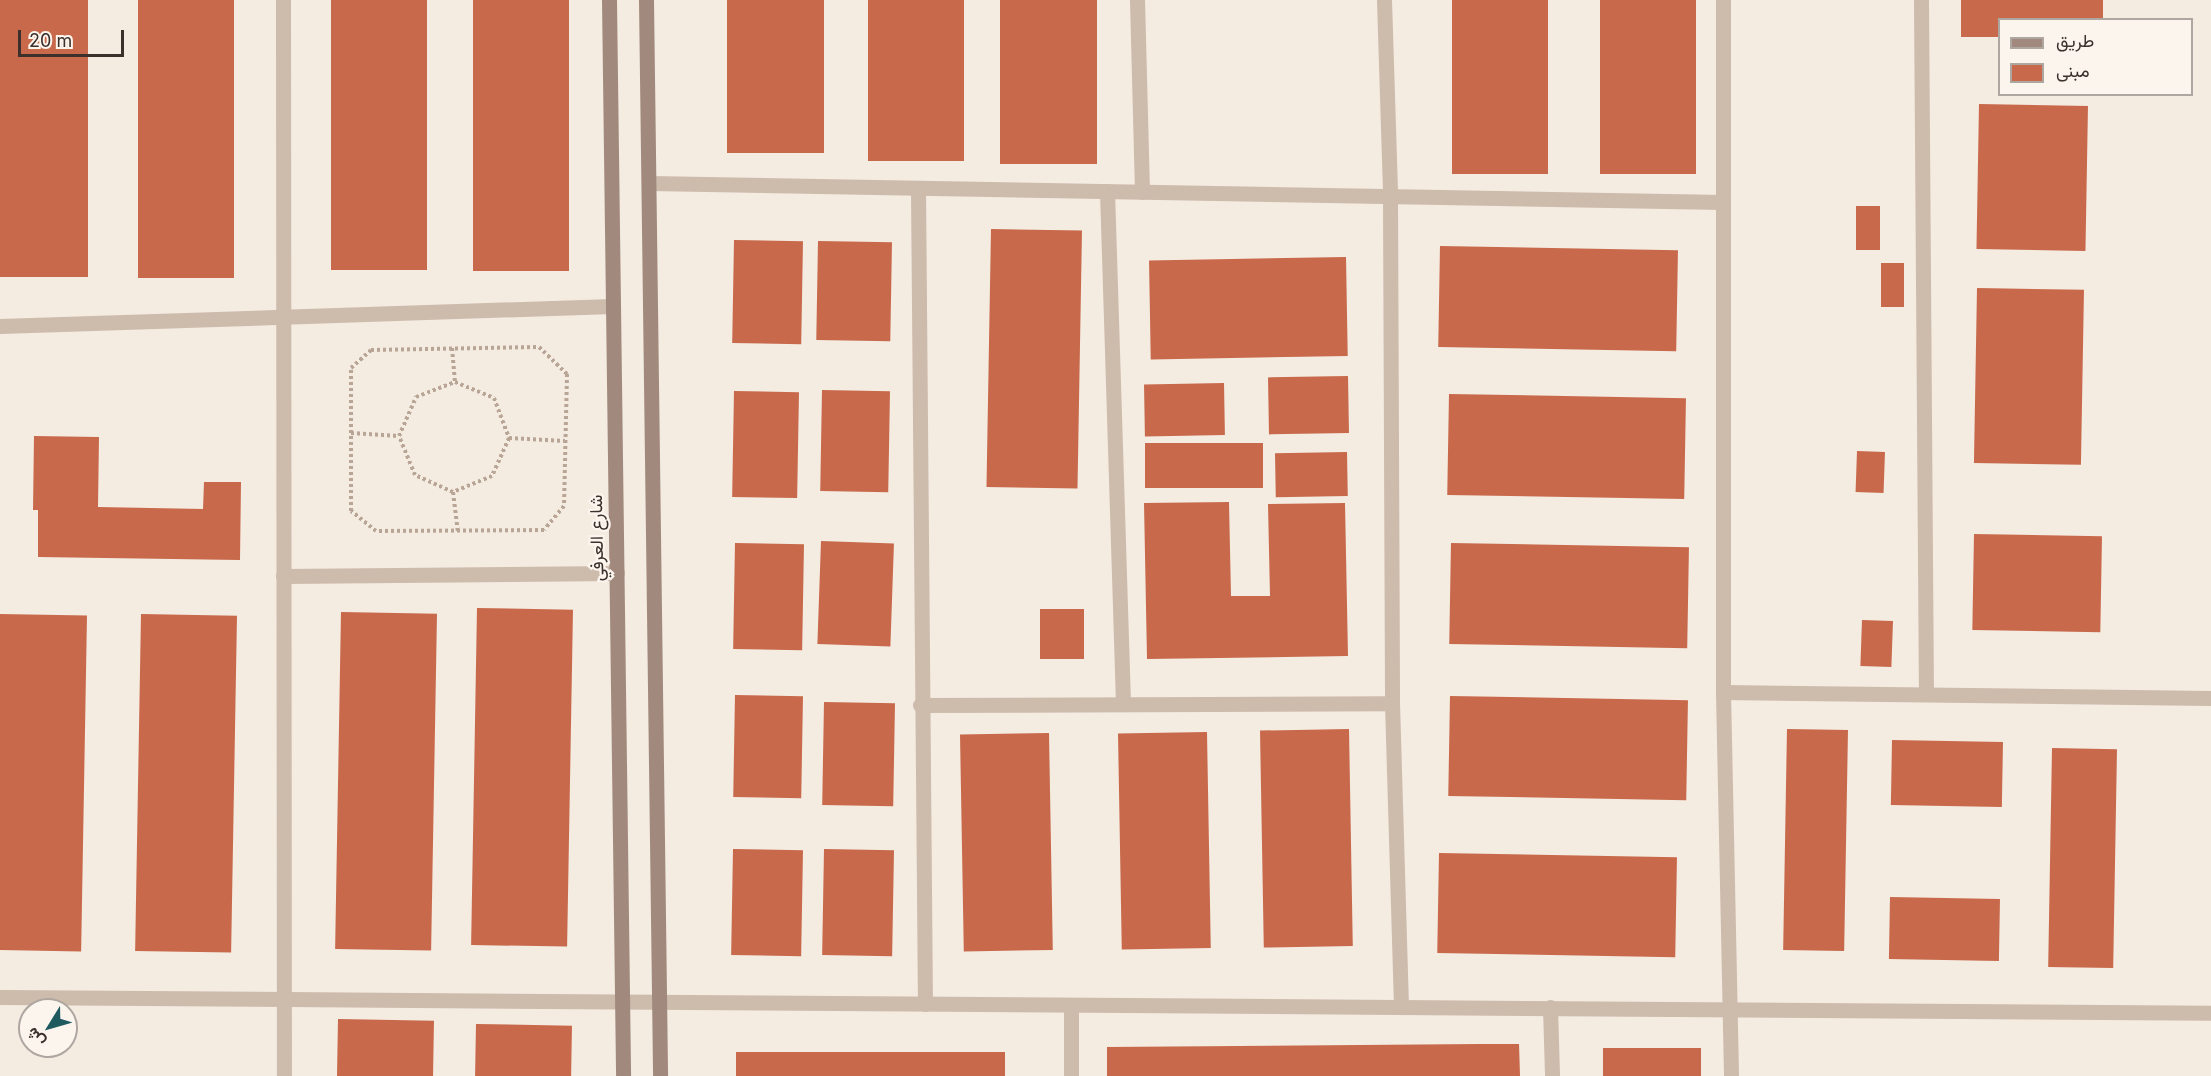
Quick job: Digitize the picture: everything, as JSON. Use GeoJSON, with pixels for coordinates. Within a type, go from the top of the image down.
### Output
{"type":"FeatureCollection","features":[{"type":"Feature","properties":{"kind":"street"},"geometry":{"type":"LineString","coordinates":[[283,0],[284,1076]]}},
{"type":"Feature","properties":{"kind":"street","name":"شارع العرفي"},"geometry":{"type":"LineString","coordinates":[[609,0],[622,1076]]}},
{"type":"Feature","properties":{"kind":"street"},"geometry":{"type":"LineString","coordinates":[[646,0],[660,1076]]}},
{"type":"Feature","properties":{"kind":"street"},"geometry":{"type":"LineString","coordinates":[[1137,0],[1142,192]]}},
{"type":"Feature","properties":{"kind":"street"},"geometry":{"type":"LineString","coordinates":[[1384,0],[1390,196],[1392,703],[1401,1007]]}},
{"type":"Feature","properties":{"kind":"street"},"geometry":{"type":"LineString","coordinates":[[1723,0],[1723,692],[1731,1076]]}},
{"type":"Feature","properties":{"kind":"street"},"geometry":{"type":"LineString","coordinates":[[1921,0],[1926,694]]}},
{"type":"Feature","properties":{"kind":"street"},"geometry":{"type":"LineString","coordinates":[[648,183],[1723,202]]}},
{"type":"Feature","properties":{"kind":"street"},"geometry":{"type":"LineString","coordinates":[[918,188],[920,705],[925,1004]]}},
{"type":"Feature","properties":{"kind":"street"},"geometry":{"type":"LineString","coordinates":[[1107,191],[1123,704]]}},
{"type":"Feature","properties":{"kind":"street"},"geometry":{"type":"LineString","coordinates":[[0,326],[613,306]]}},
{"type":"Feature","properties":{"kind":"street"},"geometry":{"type":"LineString","coordinates":[[283,576],[617,573]]}},
{"type":"Feature","properties":{"kind":"street"},"geometry":{"type":"LineString","coordinates":[[1723,692],[2211,698]]}},
{"type":"Feature","properties":{"kind":"street"},"geometry":{"type":"LineString","coordinates":[[920,705],[1392,703]]}},
{"type":"Feature","properties":{"kind":"street"},"geometry":{"type":"LineString","coordinates":[[0,997],[2211,1013]]}},
{"type":"Feature","properties":{"kind":"street"},"geometry":{"type":"LineString","coordinates":[[1071,1006],[1071,1076]]}},
{"type":"Feature","properties":{"kind":"street"},"geometry":{"type":"LineString","coordinates":[[1550,1007],[1552,1076]]}},
{"type":"Feature","properties":{"kind":"path"},"geometry":{"type":"LineString","coordinates":[[539,347],[567,374],[564,506],[544,530],[376,531],[351,511],[351,368],[371,350],[452,348],[539,347]]}},
{"type":"Feature","properties":{"kind":"path"},"geometry":{"type":"LineString","coordinates":[[452,348],[455,382]]}},
{"type":"Feature","properties":{"kind":"path"},"geometry":{"type":"LineString","coordinates":[[455,382],[494,398],[509,438],[492,476],[453,492],[415,475],[399,436],[416,397],[455,382]]}},
{"type":"Feature","properties":{"kind":"path"},"geometry":{"type":"LineString","coordinates":[[351,433],[399,436]]}},
{"type":"Feature","properties":{"kind":"path"},"geometry":{"type":"LineString","coordinates":[[509,438],[565,441]]}},
{"type":"Feature","properties":{"kind":"path"},"geometry":{"type":"LineString","coordinates":[[453,492],[458,531]]}},
{"type":"Feature","properties":{"kind":"building"},"geometry":{"type":"Polygon","coordinates":[[[0,0],[88,0],[88,277],[0,277],[0,0]]]}},
{"type":"Feature","properties":{"kind":"building"},"geometry":{"type":"Polygon","coordinates":[[[138,0],[234,0],[234,278],[138,278],[138,0]]]}},
{"type":"Feature","properties":{"kind":"building"},"geometry":{"type":"Polygon","coordinates":[[[331,0],[427,0],[427,270],[331,270],[331,0]]]}},
{"type":"Feature","properties":{"kind":"building"},"geometry":{"type":"Polygon","coordinates":[[[473,0],[569,0],[569,271],[473,271],[473,0]]]}},
{"type":"Feature","properties":{"kind":"building"},"geometry":{"type":"Polygon","coordinates":[[[727,0],[824,0],[824,153],[727,153],[727,0]]]}},
{"type":"Feature","properties":{"kind":"building"},"geometry":{"type":"Polygon","coordinates":[[[868,0],[964,0],[964,161],[868,161],[868,0]]]}},
{"type":"Feature","properties":{"kind":"building"},"geometry":{"type":"Polygon","coordinates":[[[1000,0],[1097,0],[1097,164],[1000,164],[1000,0]]]}},
{"type":"Feature","properties":{"kind":"building"},"geometry":{"type":"Polygon","coordinates":[[[1452,0],[1548,0],[1548,174],[1452,174],[1452,0]]]}},
{"type":"Feature","properties":{"kind":"building"},"geometry":{"type":"Polygon","coordinates":[[[1600,0],[1696,0],[1696,174],[1600,174],[1600,0]]]}},
{"type":"Feature","properties":{"kind":"building"},"geometry":{"type":"Polygon","coordinates":[[[1961,0],[2103,0],[2103,18],[1998,18],[1998,37],[1961,37],[1961,0]]]}},
{"type":"Feature","properties":{"kind":"building"},"geometry":{"type":"Polygon","coordinates":[[[1979,104],[2088,106],[2085,251],[1976,249],[1979,104]]]}},
{"type":"Feature","properties":{"kind":"building"},"geometry":{"type":"Polygon","coordinates":[[[1856,206],[1880,206],[1880,250],[1856,250],[1856,206]]]}},
{"type":"Feature","properties":{"kind":"building"},"geometry":{"type":"Polygon","coordinates":[[[991,229],[1082,231],[1077,489],[986,487],[991,229]]]}},
{"type":"Feature","properties":{"kind":"building"},"geometry":{"type":"Polygon","coordinates":[[[734,240],[803,241],[801,344],[732,343],[734,240]]]}},
{"type":"Feature","properties":{"kind":"building"},"geometry":{"type":"Polygon","coordinates":[[[818,241],[892,242],[890,341],[816,340],[818,241]]]}},
{"type":"Feature","properties":{"kind":"building"},"geometry":{"type":"Polygon","coordinates":[[[1440,246],[1678,250],[1676,351],[1438,347],[1440,246]]]}},
{"type":"Feature","properties":{"kind":"building"},"geometry":{"type":"Polygon","coordinates":[[[1346,257],[1348,356],[1151,359],[1149,260],[1346,257]]]}},
{"type":"Feature","properties":{"kind":"building"},"geometry":{"type":"Polygon","coordinates":[[[1881,263],[1904,263],[1904,307],[1881,307],[1881,263]]]}},
{"type":"Feature","properties":{"kind":"building"},"geometry":{"type":"Polygon","coordinates":[[[1977,288],[2084,290],[2081,465],[1974,463],[1977,288]]]}},
{"type":"Feature","properties":{"kind":"building"},"geometry":{"type":"Polygon","coordinates":[[[1348,376],[1349,433],[1269,434],[1268,377],[1348,376]]]}},
{"type":"Feature","properties":{"kind":"building"},"geometry":{"type":"Polygon","coordinates":[[[1224,383],[1225,435],[1145,436],[1144,384],[1224,383]]]}},
{"type":"Feature","properties":{"kind":"building"},"geometry":{"type":"Polygon","coordinates":[[[822,390],[890,391],[888,492],[820,491],[822,390]]]}},
{"type":"Feature","properties":{"kind":"building"},"geometry":{"type":"Polygon","coordinates":[[[734,391],[799,392],[797,498],[732,497],[734,391]]]}},
{"type":"Feature","properties":{"kind":"building"},"geometry":{"type":"Polygon","coordinates":[[[1449,394],[1686,398],[1684,499],[1447,495],[1449,394]]]}},
{"type":"Feature","properties":{"kind":"building"},"geometry":{"type":"Polygon","coordinates":[[[34,436],[99,437],[98,507],[203,509],[204,482],[241,482],[240,560],[38,557],[38,510],[33,510],[34,436]]]}},
{"type":"Feature","properties":{"kind":"building"},"geometry":{"type":"Polygon","coordinates":[[[1145,443],[1263,443],[1263,488],[1145,488],[1145,443]]]}},
{"type":"Feature","properties":{"kind":"building"},"geometry":{"type":"Polygon","coordinates":[[[1857,451],[1885,452],[1884,493],[1856,492],[1857,451]]]}},
{"type":"Feature","properties":{"kind":"building"},"geometry":{"type":"Polygon","coordinates":[[[1347,452],[1348,496],[1276,497],[1275,453],[1347,452]]]}},
{"type":"Feature","properties":{"kind":"building"},"geometry":{"type":"Polygon","coordinates":[[[1229,502],[1231,596],[1270,596],[1268,504],[1345,503],[1348,656],[1147,659],[1144,503],[1229,502]]]}},
{"type":"Feature","properties":{"kind":"building"},"geometry":{"type":"Polygon","coordinates":[[[1974,534],[2102,536],[2100,632],[1972,630],[1974,534]]]}},
{"type":"Feature","properties":{"kind":"building"},"geometry":{"type":"Polygon","coordinates":[[[821,541],[894,544],[890,646],[817,644],[821,541]]]}},
{"type":"Feature","properties":{"kind":"building"},"geometry":{"type":"Polygon","coordinates":[[[735,543],[804,544],[802,650],[733,649],[735,543]]]}},
{"type":"Feature","properties":{"kind":"building"},"geometry":{"type":"Polygon","coordinates":[[[1451,543],[1689,547],[1687,648],[1449,644],[1451,543]]]}},
{"type":"Feature","properties":{"kind":"building"},"geometry":{"type":"Polygon","coordinates":[[[477,608],[573,610],[567,947],[471,945],[477,608]]]}},
{"type":"Feature","properties":{"kind":"building"},"geometry":{"type":"Polygon","coordinates":[[[1040,609],[1084,609],[1084,659],[1040,659],[1040,609]]]}},
{"type":"Feature","properties":{"kind":"building"},"geometry":{"type":"Polygon","coordinates":[[[341,612],[437,614],[431,951],[335,949],[341,612]]]}},
{"type":"Feature","properties":{"kind":"building"},"geometry":{"type":"Polygon","coordinates":[[[0,614],[87,616],[81,951],[0,950],[0,614]]]}},
{"type":"Feature","properties":{"kind":"building"},"geometry":{"type":"Polygon","coordinates":[[[141,614],[237,616],[231,953],[135,951],[141,614]]]}},
{"type":"Feature","properties":{"kind":"building"},"geometry":{"type":"Polygon","coordinates":[[[1862,620],[1893,621],[1891,667],[1860,666],[1862,620]]]}},
{"type":"Feature","properties":{"kind":"building"},"geometry":{"type":"Polygon","coordinates":[[[735,695],[803,696],[801,798],[733,797],[735,695]]]}},
{"type":"Feature","properties":{"kind":"building"},"geometry":{"type":"Polygon","coordinates":[[[1450,696],[1688,700],[1686,800],[1448,796],[1450,696]]]}},
{"type":"Feature","properties":{"kind":"building"},"geometry":{"type":"Polygon","coordinates":[[[824,702],[895,703],[893,806],[822,805],[824,702]]]}},
{"type":"Feature","properties":{"kind":"building"},"geometry":{"type":"Polygon","coordinates":[[[1349,729],[1353,946],[1264,948],[1260,731],[1349,729]]]}},
{"type":"Feature","properties":{"kind":"building"},"geometry":{"type":"Polygon","coordinates":[[[1787,729],[1848,730],[1844,951],[1783,950],[1787,729]]]}},
{"type":"Feature","properties":{"kind":"building"},"geometry":{"type":"Polygon","coordinates":[[[1207,732],[1211,948],[1122,950],[1118,734],[1207,732]]]}},
{"type":"Feature","properties":{"kind":"building"},"geometry":{"type":"Polygon","coordinates":[[[1049,733],[1053,950],[964,952],[960,735],[1049,733]]]}},
{"type":"Feature","properties":{"kind":"building"},"geometry":{"type":"Polygon","coordinates":[[[1892,740],[2003,742],[2002,807],[1891,805],[1892,740]]]}},
{"type":"Feature","properties":{"kind":"building"},"geometry":{"type":"Polygon","coordinates":[[[2052,748],[2117,749],[2113,968],[2048,967],[2052,748]]]}},
{"type":"Feature","properties":{"kind":"building"},"geometry":{"type":"Polygon","coordinates":[[[733,849],[803,850],[801,956],[731,955],[733,849]]]}},
{"type":"Feature","properties":{"kind":"building"},"geometry":{"type":"Polygon","coordinates":[[[824,849],[894,850],[892,956],[822,955],[824,849]]]}},
{"type":"Feature","properties":{"kind":"building"},"geometry":{"type":"Polygon","coordinates":[[[1439,853],[1677,857],[1675,957],[1437,953],[1439,853]]]}},
{"type":"Feature","properties":{"kind":"building"},"geometry":{"type":"Polygon","coordinates":[[[1890,897],[2000,899],[1999,961],[1889,959],[1890,897]]]}},
{"type":"Feature","properties":{"kind":"building"},"geometry":{"type":"Polygon","coordinates":[[[338,1019],[434,1021],[433,1076],[337,1076],[338,1019]]]}},
{"type":"Feature","properties":{"kind":"building"},"geometry":{"type":"Polygon","coordinates":[[[476,1024],[572,1026],[571,1076],[475,1076],[476,1024]]]}},
{"type":"Feature","properties":{"kind":"building"},"geometry":{"type":"Polygon","coordinates":[[[1519,1044],[1520,1076],[1107,1076],[1107,1047],[1519,1044]]]}},
{"type":"Feature","properties":{"kind":"building"},"geometry":{"type":"Polygon","coordinates":[[[1603,1048],[1701,1048],[1701,1076],[1603,1076],[1603,1048]]]}},
{"type":"Feature","properties":{"kind":"building"},"geometry":{"type":"Polygon","coordinates":[[[736,1052],[1005,1052],[1005,1076],[736,1076],[736,1052]]]}}]}
